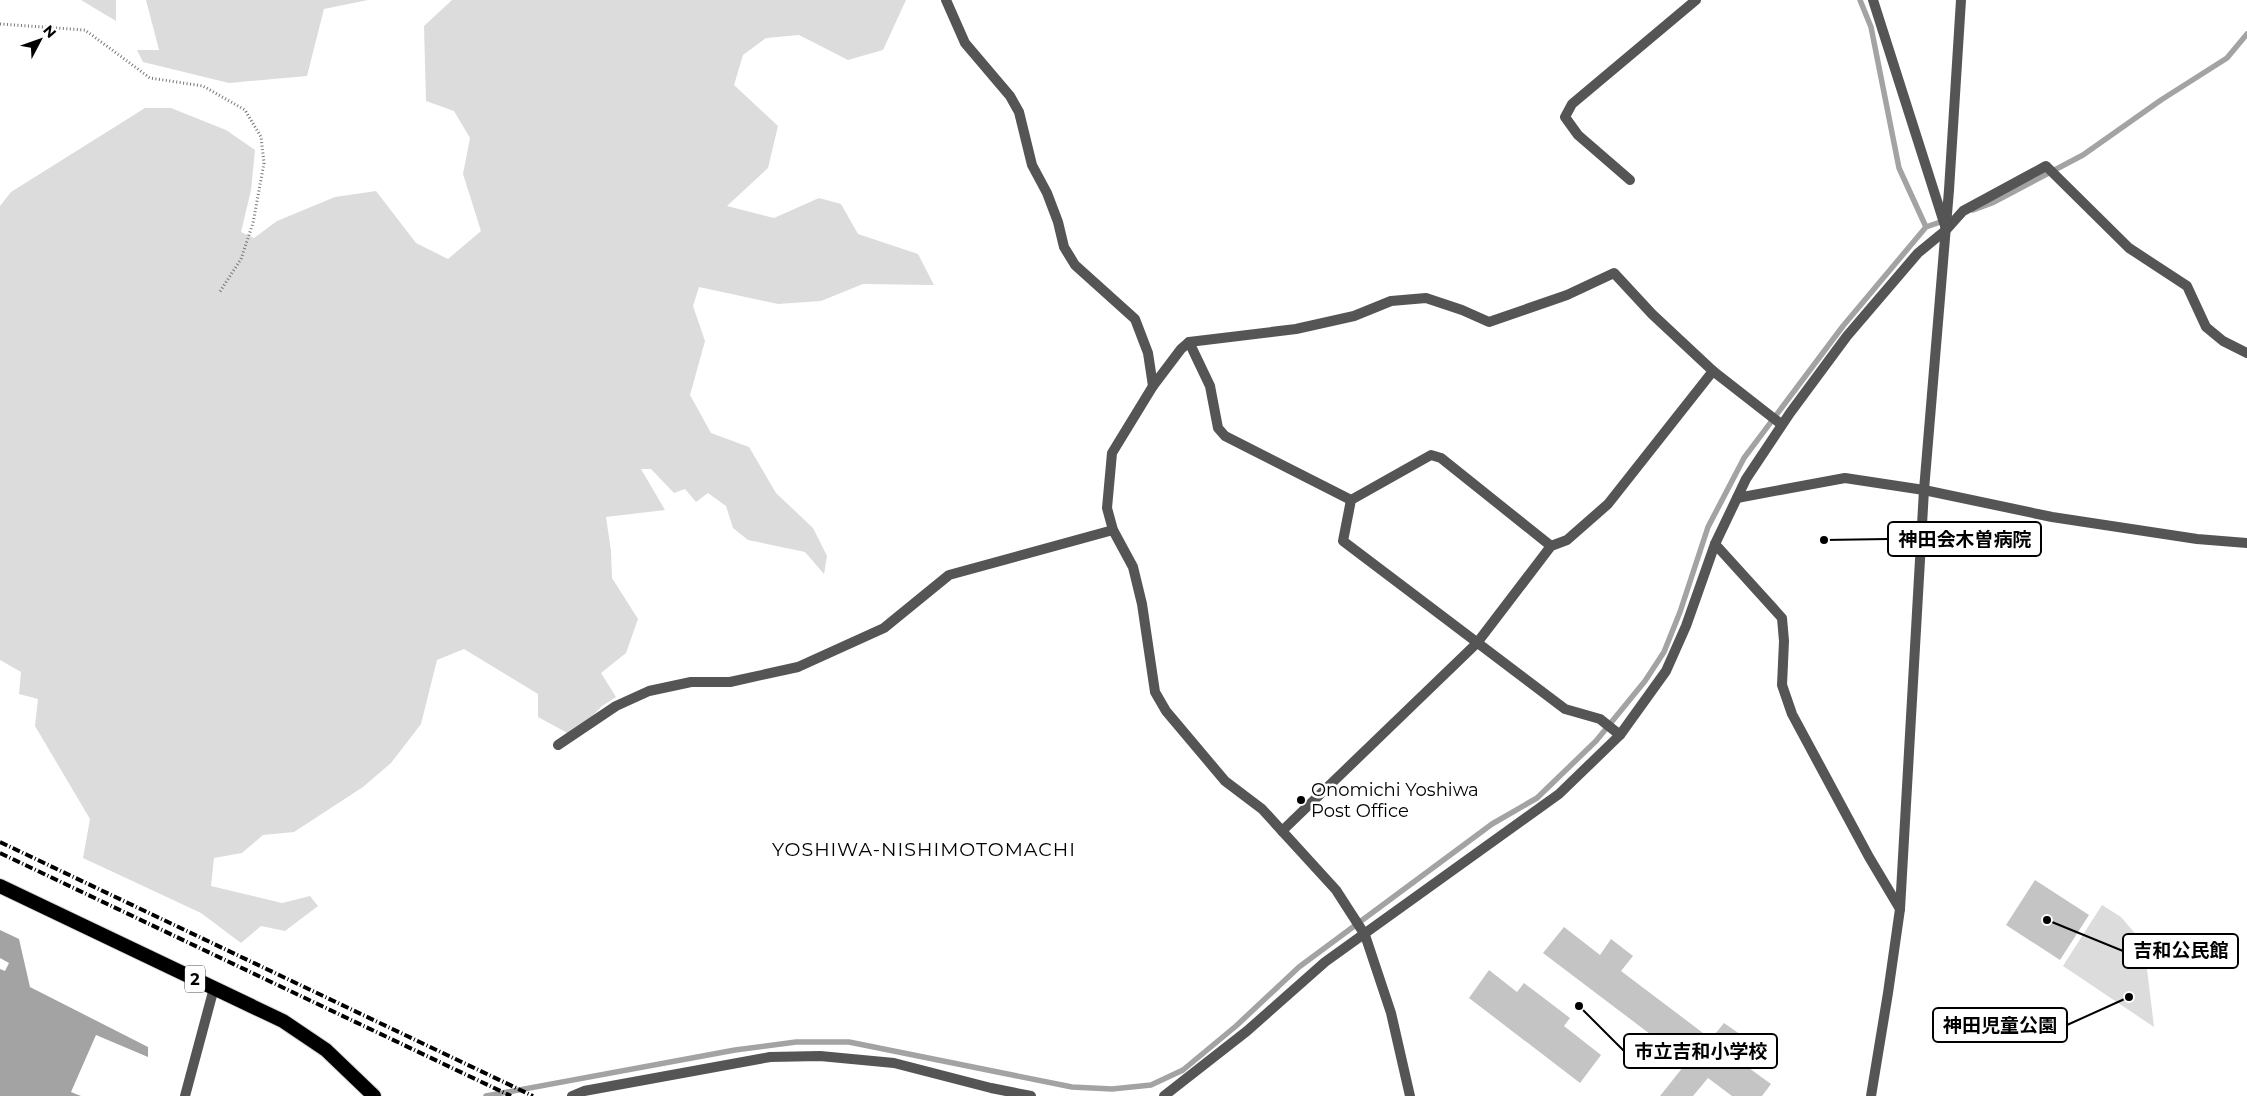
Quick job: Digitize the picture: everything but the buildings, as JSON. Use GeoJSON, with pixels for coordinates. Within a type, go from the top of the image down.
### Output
{"type":"FeatureCollection","features":[{"type":"Feature","properties":{"kind":"highway","name":"2"},"geometry":{"type":"LineString","coordinates":[[0,886],[283,1020],[340,1062],[374,1096]]}},
{"type":"Feature","properties":{"kind":"street"},"geometry":{"type":"LineString","coordinates":[[946,0],[965,43],[1010,96],[1018,112],[1032,165],[1047,193],[1058,222],[1064,247],[1075,265],[1135,319],[1148,353],[1153,386]]}},
{"type":"Feature","properties":{"kind":"street"},"geometry":{"type":"LineString","coordinates":[[1630,180],[1578,135],[1565,117],[1572,104],[1696,0]]}},
{"type":"Feature","properties":{"kind":"street"},"geometry":{"type":"LineString","coordinates":[[1873,0],[1946,230]]}},
{"type":"Feature","properties":{"kind":"street"},"geometry":{"type":"LineString","coordinates":[[1871,1096],[1900,909],[1924,490],[1950,190],[1961,0]]}},
{"type":"Feature","properties":{"kind":"street"},"geometry":{"type":"LineString","coordinates":[[1164,1096],[1248,1031],[1326,962],[1464,860],[1559,794],[1620,735],[1666,671],[1686,626],[1715,544],[1746,479],[1781,424],[1847,336],[1890,284],[1918,253],[1946,230],[1963,211],[2046,166],[2129,248],[2187,286],[2206,327],[2223,341],[2247,353]]}},
{"type":"Feature","properties":{"kind":"street"},"geometry":{"type":"LineString","coordinates":[[1936,197],[1950,190]]}},
{"type":"Feature","properties":{"kind":"street"},"geometry":{"type":"LineString","coordinates":[[1410,1096],[1391,1013],[1365,935],[1336,890],[1262,809],[1225,781],[1166,711],[1155,692],[1142,604],[1133,567],[1112,530],[1107,508],[1112,453],[1153,386],[1181,349],[1189,342],[1296,329],[1354,316],[1391,301],[1426,298],[1462,310],[1489,322],[1567,295],[1614,273],[1652,314],[1712,370],[1781,424]]}},
{"type":"Feature","properties":{"kind":"street"},"geometry":{"type":"LineString","coordinates":[[1189,342],[1210,386],[1218,428],[1225,436],[1351,500]]}},
{"type":"Feature","properties":{"kind":"street"},"geometry":{"type":"LineString","coordinates":[[1282,831],[1477,643],[1551,546],[1568,540],[1608,504],[1712,370]]}},
{"type":"Feature","properties":{"kind":"street"},"geometry":{"type":"LineString","coordinates":[[1551,546],[1441,458],[1431,455],[1351,500],[1343,541],[1565,709],[1600,719],[1620,735]]}},
{"type":"Feature","properties":{"kind":"street"},"geometry":{"type":"LineString","coordinates":[[1737,498],[1845,478],[1924,490],[2052,517],[2196,539],[2247,543]]}},
{"type":"Feature","properties":{"kind":"street"},"geometry":{"type":"LineString","coordinates":[[558,745],[616,706],[649,691],[691,682],[730,682],[798,667],[884,628],[949,575],[1112,530]]}},
{"type":"Feature","properties":{"kind":"street"},"geometry":{"type":"LineString","coordinates":[[1715,544],[1782,618],[1784,641],[1782,685],[1792,714],[1869,857],[1900,909]]}},
{"type":"Feature","properties":{"kind":"street"},"geometry":{"type":"LineString","coordinates":[[185,1096],[214,988]]}},
{"type":"Feature","properties":{"kind":"street"},"geometry":{"type":"LineString","coordinates":[[572,1096],[584,1090],[770,1056],[820,1056],[894,1063],[991,1088],[1031,1096]]}},
{"type":"Feature","properties":{"kind":"path"},"geometry":{"type":"LineString","coordinates":[[0,24],[85,30],[150,78],[202,86],[245,110],[261,136],[264,163],[253,223],[241,259],[219,293]]}},
{"type":"Feature","properties":{"kind":"shaded area"},"geometry":{"type":"Polygon","coordinates":[[[81,0],[116,0],[116,21],[81,0]]]}},
{"type":"Feature","properties":{"kind":"shaded area"},"geometry":{"type":"Polygon","coordinates":[[[146,0],[368,0],[324,9],[307,76],[229,83],[143,62],[137,50],[159,50],[146,0]]]}},
{"type":"Feature","properties":{"kind":"shaded area"},"geometry":{"type":"Polygon","coordinates":[[[452,0],[906,0],[883,50],[848,60],[799,35],[766,38],[743,55],[734,85],[778,126],[768,168],[727,206],[774,218],[819,198],[841,204],[858,234],[918,254],[934,285],[863,284],[821,301],[778,304],[699,287],[693,306],[705,341],[690,395],[711,433],[749,447],[776,493],[813,528],[827,556],[824,574],[805,552],[748,540],[733,528],[726,506],[708,493],[696,502],[685,489],[674,493],[651,469],[641,469],[665,510],[606,517],[611,551],[612,578],[638,619],[626,653],[601,673],[616,697],[602,706],[573,736],[538,717],[538,694],[464,649],[437,660],[421,724],[391,763],[363,787],[294,832],[263,835],[242,853],[214,858],[211,886],[282,903],[310,896],[318,906],[285,931],[261,926],[241,943],[201,913],[83,858],[90,819],[35,726],[38,699],[19,694],[21,672],[0,660],[0,206],[11,192],[145,108],[171,108],[226,130],[255,150],[251,190],[241,232],[254,238],[277,221],[335,197],[376,191],[416,243],[448,259],[481,231],[463,174],[470,138],[454,111],[426,101],[424,26],[452,0]]]}},
{"type":"Feature","properties":{"kind":"shaded area"},"geometry":{"type":"Polygon","coordinates":[[[2102,905],[2121,917],[2144,944],[2154,1027],[2063,966],[2102,905]]]}},
{"type":"Feature","properties":{"kind":"shaded area"},"geometry":{"type":"Polygon","coordinates":[[[0,930],[19,939],[30,987],[148,1047],[148,1057],[96,1035],[71,1092],[81,1096],[0,1096],[0,969],[5,971],[9,963],[0,958],[0,930]]]}},
{"type":"Feature","properties":{"kind":"waterway"},"geometry":{"type":"LineString","coordinates":[[1860,0],[1871,27],[1899,168],[1926,227]]}},
{"type":"Feature","properties":{"kind":"waterway"},"geometry":{"type":"LineString","coordinates":[[1973,210],[1992,203],[2083,155],[2161,100],[2227,58],[2247,34]]}},
{"type":"Feature","properties":{"kind":"waterway"},"geometry":{"type":"LineString","coordinates":[[486,1096],[735,1050],[796,1042],[849,1042],[1072,1087],[1112,1089],[1151,1085],[1183,1070],[1236,1026],[1299,967],[1492,824],[1537,798],[1596,741],[1645,681],[1664,652],[1680,612],[1708,527],[1744,458],[1843,326],[1926,227],[1946,220]]}},
{"type":"Feature","properties":{"kind":"railway"},"geometry":{"type":"LineString","coordinates":[[0,842],[533,1096]]}},
{"type":"Feature","properties":{"kind":"railway"},"geometry":{"type":"LineString","coordinates":[[0,853],[511,1096]]}},
{"type":"Feature","properties":{"kind":"place","name":"神田会木曽病院"},"geometry":{"type":"Point","coordinates":[1824,540]}},
{"type":"Feature","properties":{"kind":"place","name":"Onomichi Yoshiwa Post Office"},"geometry":{"type":"Point","coordinates":[1301,800]}},
{"type":"Feature","properties":{"kind":"place","name":"吉和公民館"},"geometry":{"type":"Point","coordinates":[2047,920]}},
{"type":"Feature","properties":{"kind":"place","name":"神田児童公園"},"geometry":{"type":"Point","coordinates":[2129,997]}},
{"type":"Feature","properties":{"kind":"place","name":"市立吉和小学校"},"geometry":{"type":"Point","coordinates":[1579,1006]}},
{"type":"Feature","properties":{"kind":"district","name":"YOSHIWA-NISHIMOTOMACHI"},"geometry":{"type":"Point","coordinates":[924,849]}}]}
